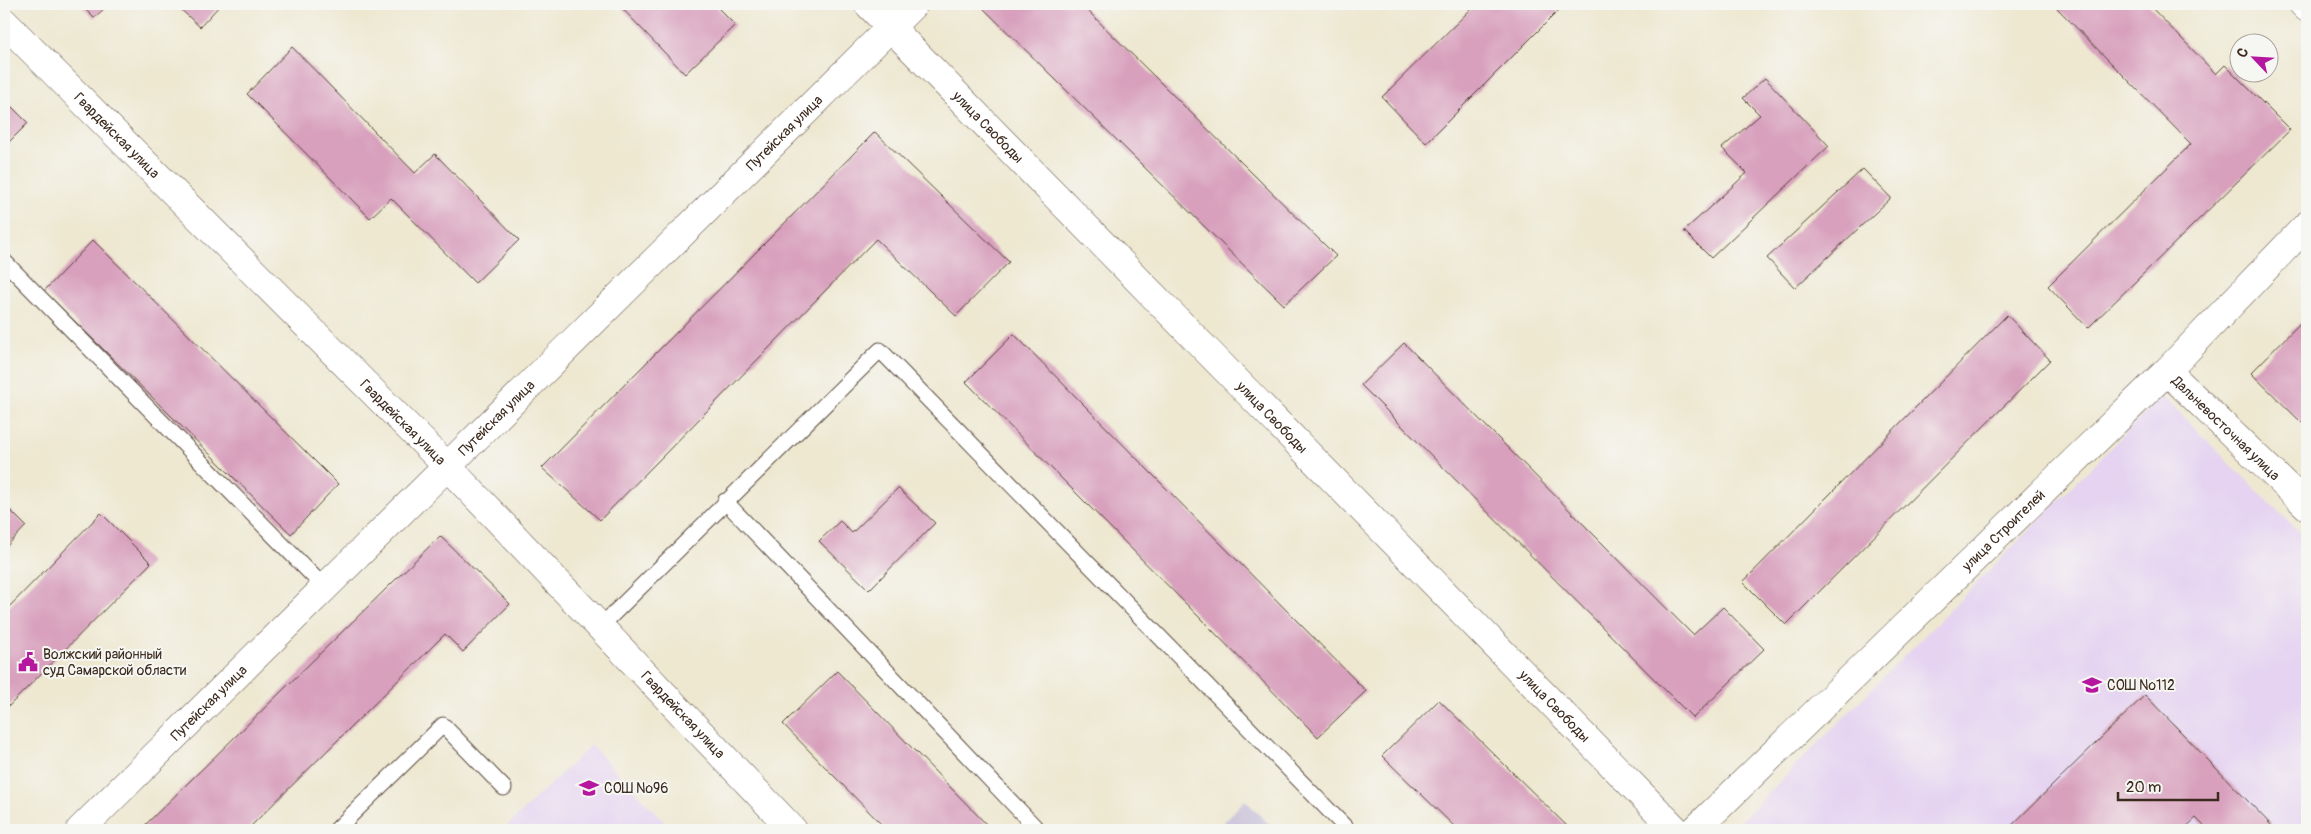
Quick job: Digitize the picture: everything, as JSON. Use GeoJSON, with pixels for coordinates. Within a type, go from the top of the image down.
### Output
{"type":"FeatureCollection","features":[{"type":"Feature","properties":{"kind":"street","name":"улица Свободы"},"geometry":{"type":"LineString","coordinates":[[868,4],[1676,830]]}},
{"type":"Feature","properties":{"kind":"street","name":"Путейская улица"},"geometry":{"type":"LineString","coordinates":[[80,830],[914,4]]}},
{"type":"Feature","properties":{"kind":"street"},"geometry":{"type":"LineString","coordinates":[[2303,4],[2307,8]]}},
{"type":"Feature","properties":{"kind":"street","name":"Гвардейская улица"},"geometry":{"type":"LineString","coordinates":[[4,22],[447,466],[793,830]]}},
{"type":"Feature","properties":{"kind":"street","name":"улица Строителей"},"geometry":{"type":"LineString","coordinates":[[1695,830],[2167,371],[2304,233]]}},
{"type":"Feature","properties":{"kind":"street","name":"Дальневосточная улица"},"geometry":{"type":"LineString","coordinates":[[2167,371],[2307,506]]}},
{"type":"Feature","properties":{"kind":"lane"},"geometry":{"type":"LineString","coordinates":[[4,261],[324,587]]}},
{"type":"Feature","properties":{"kind":"lane"},"geometry":{"type":"LineString","coordinates":[[600,627],[725,501],[880,350],[1348,830]]}},
{"type":"Feature","properties":{"kind":"lane"},"geometry":{"type":"LineString","coordinates":[[725,501],[1038,830]]}},
{"type":"Feature","properties":{"kind":"lane"},"geometry":{"type":"LineString","coordinates":[[336,830],[442,725],[504,788]]}},
{"type":"Feature","properties":{"kind":"shaded area","name":"СОШ №112"},"geometry":{"type":"Polygon","coordinates":[[[2162,396],[2307,540],[2307,830],[1732,830],[2162,396]]]}},
{"type":"Feature","properties":{"kind":"shaded area","name":"СОШ №96"},"geometry":{"type":"Polygon","coordinates":[[[591,745],[672,830],[503,830],[591,745]]]}},
{"type":"Feature","properties":{"kind":"shaded area"},"geometry":{"type":"Polygon","coordinates":[[[1245,800],[1270,825],[1264,830],[1216,830],[1245,800]]]}},
{"type":"Feature","properties":{"kind":"building"},"geometry":{"type":"Polygon","coordinates":[[[80,4],[109,4],[94,18],[80,4]]]}},
{"type":"Feature","properties":{"kind":"building"},"geometry":{"type":"Polygon","coordinates":[[[175,4],[221,4],[200,27],[175,4]]]}},
{"type":"Feature","properties":{"kind":"building"},"geometry":{"type":"Polygon","coordinates":[[[618,4],[714,4],[735,25],[685,74],[618,4]]]}},
{"type":"Feature","properties":{"kind":"building"},"geometry":{"type":"Polygon","coordinates":[[[985,4],[1084,4],[1082,5],[1336,256],[1284,305],[982,7],[985,4]]]}},
{"type":"Feature","properties":{"kind":"building"},"geometry":{"type":"Polygon","coordinates":[[[1476,4],[1565,4],[1426,143],[1382,97],[1476,4]]]}},
{"type":"Feature","properties":{"kind":"building"},"geometry":{"type":"Polygon","coordinates":[[[2053,4],[2148,4],[2216,74],[2225,65],[2228,68],[2228,82],[2242,82],[2290,130],[2088,328],[2048,286],[2191,144],[2053,4]]]}},
{"type":"Feature","properties":{"kind":"building"},"geometry":{"type":"Polygon","coordinates":[[[292,47],[415,173],[435,154],[519,240],[475,283],[391,198],[370,218],[247,94],[292,47]]]}},
{"type":"Feature","properties":{"kind":"building"},"geometry":{"type":"Polygon","coordinates":[[[1765,78],[1829,146],[1711,258],[1684,231],[1747,173],[1722,148],[1760,115],[1743,98],[1765,78]]]}},
{"type":"Feature","properties":{"kind":"building"},"geometry":{"type":"Polygon","coordinates":[[[4,99],[28,123],[4,147],[4,99]]]}},
{"type":"Feature","properties":{"kind":"building"},"geometry":{"type":"Polygon","coordinates":[[[875,132],[1009,262],[956,316],[876,239],[600,520],[542,468],[875,132]]]}},
{"type":"Feature","properties":{"kind":"building"},"geometry":{"type":"Polygon","coordinates":[[[1863,169],[1891,198],[1795,288],[1767,258],[1863,169]]]}},
{"type":"Feature","properties":{"kind":"building"},"geometry":{"type":"Polygon","coordinates":[[[93,240],[338,484],[291,534],[44,291],[93,240]]]}},
{"type":"Feature","properties":{"kind":"building"},"geometry":{"type":"Polygon","coordinates":[[[2007,315],[2050,360],[1786,625],[1743,582],[2007,315]]]}},
{"type":"Feature","properties":{"kind":"building"},"geometry":{"type":"Polygon","coordinates":[[[2307,316],[2307,418],[2302,423],[2251,373],[2307,316]]]}},
{"type":"Feature","properties":{"kind":"building"},"geometry":{"type":"Polygon","coordinates":[[[1014,334],[1366,691],[1318,737],[966,382],[1014,334]]]}},
{"type":"Feature","properties":{"kind":"building"},"geometry":{"type":"Polygon","coordinates":[[[1404,343],[1693,635],[1723,607],[1764,649],[1693,718],[1361,385],[1404,343]]]}},
{"type":"Feature","properties":{"kind":"building"},"geometry":{"type":"Polygon","coordinates":[[[898,488],[935,523],[869,590],[819,541],[840,521],[852,533],[898,488]]]}},
{"type":"Feature","properties":{"kind":"building"},"geometry":{"type":"Polygon","coordinates":[[[4,504],[26,526],[4,549],[4,504]]]}},
{"type":"Feature","properties":{"kind":"building","name":"Волжский районный суд Самарской области"},"geometry":{"type":"Polygon","coordinates":[[[101,513],[151,563],[4,711],[4,612],[101,513]]]}},
{"type":"Feature","properties":{"kind":"building"},"geometry":{"type":"Polygon","coordinates":[[[440,536],[510,604],[463,652],[445,634],[247,830],[140,830],[440,536]]]}},
{"type":"Feature","properties":{"kind":"building"},"geometry":{"type":"Polygon","coordinates":[[[837,671],[992,830],[887,830],[783,724],[837,671]]]}},
{"type":"Feature","properties":{"kind":"building"},"geometry":{"type":"Polygon","coordinates":[[[2145,695],[2276,830],[2208,830],[2196,818],[2183,830],[2007,830],[2145,695]]]}},
{"type":"Feature","properties":{"kind":"building"},"geometry":{"type":"Polygon","coordinates":[[[1439,700],[1571,830],[1458,830],[1382,756],[1439,700]]]}},
{"type":"Feature","properties":{"kind":"place","name":"Волжский районный суд Самарской области"},"geometry":{"type":"Point","coordinates":[28,662]}},
{"type":"Feature","properties":{"kind":"place","name":"СОШ №112"},"geometry":{"type":"Point","coordinates":[2092,685]}},
{"type":"Feature","properties":{"kind":"place","name":"СОШ №96"},"geometry":{"type":"Point","coordinates":[589,788]}}]}
